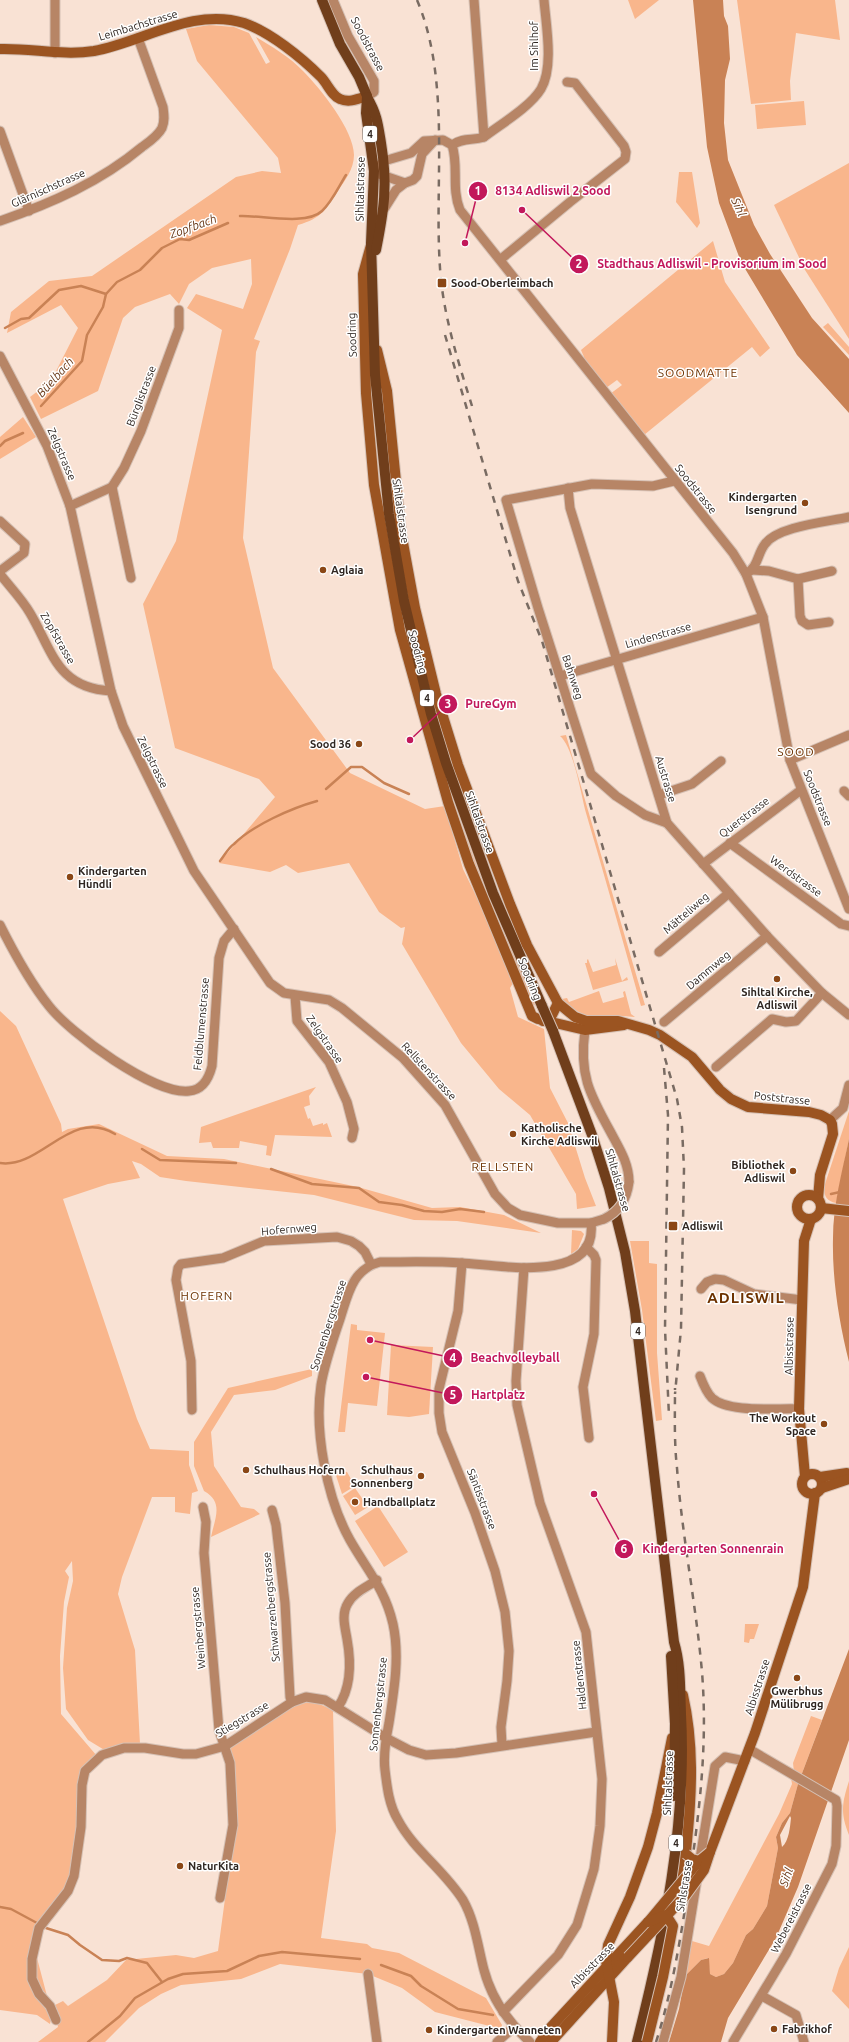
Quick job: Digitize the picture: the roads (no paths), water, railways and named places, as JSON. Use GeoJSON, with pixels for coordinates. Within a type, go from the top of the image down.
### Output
{"type":"FeatureCollection","features":[{"type":"Feature","properties":{"kind":"main road","name":"Sihltalstrasse"},"geometry":{"type":"LineString","coordinates":[[322,0],[340,44],[359,77],[367,96],[366,113],[374,171],[371,243],[375,375],[389,514],[404,601],[431,714],[446,763],[493,893],[553,1031],[592,1135],[609,1188],[625,1252],[638,1333],[674,1642],[678,1656],[682,1772],[679,1824],[665,1922],[637,2042]]}},
{"type":"Feature","properties":{"kind":"main road","name":"4"},"geometry":{"type":"LineString","coordinates":[[367,96],[376,112],[386,178],[384,209],[372,266]]}},
{"type":"Feature","properties":{"kind":"main road","name":"Sihltalstrasse"},"geometry":{"type":"LineString","coordinates":[[630,2042],[656,1930],[666,1875],[674,1797],[674,1724],[671,1656],[674,1642]]}},
{"type":"Feature","properties":{"kind":"street"},"geometry":{"type":"LineString","coordinates":[[55,53],[56,0]]}},
{"type":"Feature","properties":{"kind":"street","name":"Soodstrasse"},"geometry":{"type":"LineString","coordinates":[[333,0],[348,36],[374,81],[374,92],[367,96]]}},
{"type":"Feature","properties":{"kind":"street"},"geometry":{"type":"LineString","coordinates":[[405,183],[386,178],[374,171],[384,162],[411,153],[420,143],[443,140],[452,145],[464,139],[478,139],[484,137],[474,0]]}},
{"type":"Feature","properties":{"kind":"street","name":"Im Sihlhof"},"geometry":{"type":"LineString","coordinates":[[484,137],[530,101],[543,83],[547,72],[548,46],[544,0]]}},
{"type":"Feature","properties":{"kind":"street","name":"Leimbachstrasse"},"geometry":{"type":"LineString","coordinates":[[0,49],[55,53],[93,51],[176,25],[195,21],[229,19],[256,27],[267,34],[318,74],[338,99],[353,101],[367,96]]}},
{"type":"Feature","properties":{"kind":"street","name":"Glärnischstrasse"},"geometry":{"type":"LineString","coordinates":[[0,221],[29,211],[80,189],[117,167],[157,135],[162,129],[164,119],[163,107],[138,38]]}},
{"type":"Feature","properties":{"kind":"street"},"geometry":{"type":"LineString","coordinates":[[501,259],[625,159],[626,152],[624,146],[575,83],[567,82]]}},
{"type":"Feature","properties":{"kind":"street"},"geometry":{"type":"LineString","coordinates":[[0,131],[29,211]]}},
{"type":"Feature","properties":{"kind":"street"},"geometry":{"type":"LineString","coordinates":[[384,209],[391,196],[405,183],[417,176],[422,154],[435,140]]}},
{"type":"Feature","properties":{"kind":"street","name":"Soodstrasse"},"geometry":{"type":"LineString","coordinates":[[452,145],[455,193],[460,210],[501,259],[674,481],[750,572],[763,617],[790,760],[849,909]]}},
{"type":"Feature","properties":{"kind":"street"},"geometry":{"type":"LineString","coordinates":[[411,153],[419,164]]}},
{"type":"Feature","properties":{"kind":"street","name":"Soodring"},"geometry":{"type":"LineString","coordinates":[[371,243],[363,274],[366,394],[374,485],[400,630],[428,739],[469,864],[530,1012],[538,1019],[543,1021],[552,1015],[558,1003],[528,944],[510,904],[458,765],[436,694],[413,600],[400,532],[387,391],[374,340]]}},
{"type":"Feature","properties":{"kind":"street","name":"Bürglistrasse"},"geometry":{"type":"LineString","coordinates":[[112,487],[124,468],[152,403],[179,328],[179,310]]}},
{"type":"Feature","properties":{"kind":"street","name":"Zelgstrasse"},"geometry":{"type":"LineString","coordinates":[[0,356],[47,446],[70,506],[111,691],[133,750],[194,871],[270,983],[279,991],[295,996],[297,1021],[329,1062],[348,1102],[353,1124],[352,1138]]}},
{"type":"Feature","properties":{"kind":"street"},"geometry":{"type":"LineString","coordinates":[[568,488],[592,484],[653,486],[674,481]]}},
{"type":"Feature","properties":{"kind":"street"},"geometry":{"type":"LineString","coordinates":[[70,506],[112,487],[131,578]]}},
{"type":"Feature","properties":{"kind":"street","name":"Bahnweg"},"geometry":{"type":"LineString","coordinates":[[568,488],[506,500],[538,608],[591,774],[616,796],[645,815],[667,823]]}},
{"type":"Feature","properties":{"kind":"street","name":"Austrasse"},"geometry":{"type":"LineString","coordinates":[[568,488],[570,508],[667,823],[767,936],[822,993],[849,1016]]}},
{"type":"Feature","properties":{"kind":"street"},"geometry":{"type":"LineString","coordinates":[[750,572],[765,544],[779,533],[849,517]]}},
{"type":"Feature","properties":{"kind":"street"},"geometry":{"type":"LineString","coordinates":[[0,521],[25,544],[24,553],[0,571]]}},
{"type":"Feature","properties":{"kind":"street"},"geometry":{"type":"LineString","coordinates":[[750,572],[769,571],[798,579],[832,571]]}},
{"type":"Feature","properties":{"kind":"street","name":"Zopfstrasse"},"geometry":{"type":"LineString","coordinates":[[0,574],[29,612],[56,661],[69,678],[98,691],[111,691]]}},
{"type":"Feature","properties":{"kind":"street"},"geometry":{"type":"LineString","coordinates":[[798,579],[800,616],[802,621],[808,625],[829,622]]}},
{"type":"Feature","properties":{"kind":"street","name":"Lindenstrasse"},"geometry":{"type":"LineString","coordinates":[[560,676],[763,617]]}},
{"type":"Feature","properties":{"kind":"street"},"geometry":{"type":"LineString","coordinates":[[790,760],[849,735]]}},
{"type":"Feature","properties":{"kind":"street"},"geometry":{"type":"LineString","coordinates":[[659,795],[692,784],[721,761]]}},
{"type":"Feature","properties":{"kind":"street","name":"Querstrasse"},"geometry":{"type":"LineString","coordinates":[[703,864],[801,790]]}},
{"type":"Feature","properties":{"kind":"street","name":"Werdstrasse"},"geometry":{"type":"LineString","coordinates":[[730,843],[841,924],[849,926]]}},
{"type":"Feature","properties":{"kind":"street","name":"Mätteliweg"},"geometry":{"type":"LineString","coordinates":[[659,952],[729,893]]}},
{"type":"Feature","properties":{"kind":"street","name":"Feldblumenstrasse"},"geometry":{"type":"LineString","coordinates":[[0,925],[16,956],[49,1007],[79,1036],[129,1069],[154,1082],[178,1091],[190,1091],[197,1089],[209,1077],[212,1066],[219,958],[224,941],[234,929]]}},
{"type":"Feature","properties":{"kind":"street","name":"Dammweg"},"geometry":{"type":"LineString","coordinates":[[664,1022],[767,936]]}},
{"type":"Feature","properties":{"kind":"street"},"geometry":{"type":"LineString","coordinates":[[716,1067],[772,1019],[786,1022],[796,1021],[822,993]]}},
{"type":"Feature","properties":{"kind":"street","name":"Rellstenstrasse"},"geometry":{"type":"LineString","coordinates":[[295,996],[329,1000],[342,1008],[403,1058],[445,1105],[495,1194],[508,1208],[520,1215],[558,1224],[591,1223],[604,1219],[616,1212],[622,1204],[630,1182],[628,1169],[623,1156],[602,1117],[585,1078],[582,1060],[586,1025]]}},
{"type":"Feature","properties":{"kind":"street"},"geometry":{"type":"LineString","coordinates":[[558,1003],[586,1025]]}},
{"type":"Feature","properties":{"kind":"street","name":"Poststrasse"},"geometry":{"type":"LineString","coordinates":[[543,1021],[586,1025],[629,1024],[650,1030],[679,1046],[698,1063],[720,1090],[740,1104],[767,1109],[808,1112],[821,1115],[830,1120]]}},
{"type":"Feature","properties":{"kind":"street"},"geometry":{"type":"LineString","coordinates":[[820,1175],[822,1206],[818,1214],[807,1218],[798,1212],[797,1204],[802,1197],[807,1195],[820,1175],[833,1134],[833,1128],[830,1120],[843,1108],[849,1085]]}},
{"type":"Feature","properties":{"kind":"street"},"geometry":{"type":"LineString","coordinates":[[807,1195],[822,1206],[849,1211]]}},
{"type":"Feature","properties":{"kind":"street","name":"Albisstrasse"},"geometry":{"type":"LineString","coordinates":[[807,1218],[804,1241],[799,1409],[804,1451],[813,1476]]}},
{"type":"Feature","properties":{"kind":"street"},"geometry":{"type":"LineString","coordinates":[[371,1264],[380,1262],[462,1263],[524,1268],[559,1265],[571,1261],[586,1247],[590,1238],[591,1223]]}},
{"type":"Feature","properties":{"kind":"street","name":"Hofernweg"},"geometry":{"type":"LineString","coordinates":[[192,1410],[191,1361],[176,1280],[178,1268],[181,1264],[223,1258],[264,1241],[337,1237],[351,1241],[359,1246],[365,1252],[371,1264]]}},
{"type":"Feature","properties":{"kind":"street"},"geometry":{"type":"LineString","coordinates":[[586,1247],[594,1255],[596,1260],[594,1334],[583,1387],[589,1438]]}},
{"type":"Feature","properties":{"kind":"street","name":"Säntisstrasse"},"geometry":{"type":"LineString","coordinates":[[462,1263],[458,1311],[439,1389],[439,1413],[442,1432],[476,1513],[495,1571],[505,1612],[509,1651],[501,1727],[502,1745]]}},
{"type":"Feature","properties":{"kind":"street","name":"Sonnenbergstrasse"},"geometry":{"type":"LineString","coordinates":[[371,1264],[357,1275],[352,1285],[332,1344],[321,1385],[321,1446],[326,1479],[349,1539],[377,1580],[389,1610],[396,1645],[395,1681],[386,1738],[384,1766],[392,1806],[408,1835],[440,1869],[464,1902],[471,1920],[491,1992],[514,2027],[530,2042]]}},
{"type":"Feature","properties":{"kind":"street","name":"Haldenstrasse"},"geometry":{"type":"LineString","coordinates":[[503,2012],[558,1955],[576,1925],[594,1869],[600,1826],[602,1779],[586,1632],[540,1503],[517,1404],[516,1382],[524,1268]]}},
{"type":"Feature","properties":{"kind":"street"},"geometry":{"type":"LineString","coordinates":[[701,1289],[707,1282],[715,1279],[724,1280],[754,1294],[802,1300]]}},
{"type":"Feature","properties":{"kind":"street"},"geometry":{"type":"LineString","coordinates":[[700,1376],[709,1395],[721,1404],[739,1407],[799,1409]]}},
{"type":"Feature","properties":{"kind":"street"},"geometry":{"type":"LineString","coordinates":[[849,1473],[813,1476],[802,1484],[814,1491],[849,1479]]}},
{"type":"Feature","properties":{"kind":"street"},"geometry":{"type":"LineString","coordinates":[[813,1476],[822,1481],[814,1491]]}},
{"type":"Feature","properties":{"kind":"street","name":"Albisstrasse"},"geometry":{"type":"LineString","coordinates":[[551,2042],[676,1904],[685,1896],[704,1870],[745,1761],[803,1587],[808,1555],[814,1491]]}},
{"type":"Feature","properties":{"kind":"street","name":"Weinbergstrasse"},"geometry":{"type":"LineString","coordinates":[[203,1507],[206,1522],[204,1553],[218,1722],[230,1763],[232,1825],[220,1898]]}},
{"type":"Feature","properties":{"kind":"street","name":"Schwarzenbergstrasse"},"geometry":{"type":"LineString","coordinates":[[272,1510],[276,1525],[285,1603],[290,1697],[292,1702]]}},
{"type":"Feature","properties":{"kind":"street"},"geometry":{"type":"LineString","coordinates":[[338,1707],[346,1693],[348,1676],[349,1657],[344,1612],[351,1598],[377,1580]]}},
{"type":"Feature","properties":{"kind":"street"},"geometry":{"type":"LineString","coordinates":[[676,1904],[683,1881],[692,1773],[689,1721],[680,1683]]}},
{"type":"Feature","properties":{"kind":"street","name":"Stiegstrasse"},"geometry":{"type":"LineString","coordinates":[[56,2020],[50,2006],[39,1994],[32,1979],[32,1959],[39,1928],[68,1890],[74,1876],[81,1827],[82,1785],[86,1771],[102,1755],[124,1748],[145,1748],[189,1754],[225,1746],[292,1702],[306,1697],[315,1697],[338,1707],[386,1738],[409,1750],[426,1755],[456,1754],[502,1745],[596,1732]]}},
{"type":"Feature","properties":{"kind":"street"},"geometry":{"type":"LineString","coordinates":[[612,2042],[614,2002],[607,1967],[608,1945],[630,1897],[655,1820],[674,1724]]}},
{"type":"Feature","properties":{"kind":"street","name":"Webereistrasse"},"geometry":{"type":"LineString","coordinates":[[737,2040],[786,1954],[832,1864],[836,1846],[836,1800],[792,1775],[781,1766],[749,1749]]}},
{"type":"Feature","properties":{"kind":"street","name":"Sihlstrasse"},"geometry":{"type":"LineString","coordinates":[[663,2042],[681,1977],[713,1772],[717,1763],[724,1757],[745,1761]]}},
{"type":"Feature","properties":{"kind":"street","name":"Albisstrasse"},"geometry":{"type":"LineString","coordinates":[[540,2042],[551,2027],[648,1922],[699,1861],[710,1852]]}},
{"type":"Feature","properties":{"kind":"street"},"geometry":{"type":"LineString","coordinates":[[686,1854],[692,1859],[699,1861]]}},
{"type":"Feature","properties":{"kind":"street"},"geometry":{"type":"LineString","coordinates":[[647,2042],[672,1936],[673,1926],[666,1915],[648,1922]]}},
{"type":"Feature","properties":{"kind":"street"},"geometry":{"type":"LineString","coordinates":[[368,1974],[377,2042]]}},
{"type":"Feature","properties":{"kind":"street"},"geometry":{"type":"LineString","coordinates":[[762,1996],[796,2015],[804,2042]]}},
{"type":"Feature","properties":{"kind":"street"},"geometry":{"type":"LineString","coordinates":[[497,2042],[514,2027]]}},
{"type":"Feature","properties":{"kind":"water","name":"Sihl"},"geometry":{"type":"Polygon","coordinates":[[[693,0],[723,0],[724,16],[728,26],[730,59],[725,80],[724,123],[728,160],[754,225],[770,254],[812,318],[849,359],[849,413],[797,355],[741,262],[719,203],[707,147],[693,0]]]}},
{"type":"Feature","properties":{"kind":"water"},"geometry":{"type":"Polygon","coordinates":[[[849,1139],[849,1362],[837,1300],[833,1253],[833,1226],[836,1201],[849,1139]]]}},
{"type":"Feature","properties":{"kind":"water","name":"Sihl"},"geometry":{"type":"Polygon","coordinates":[[[849,1649],[849,1740],[798,1887],[776,1938],[728,2018],[721,2042],[669,2042],[679,2009],[685,1976],[701,1960],[709,1958],[710,1974],[716,1977],[724,1974],[733,1963],[746,1935],[753,1929],[767,1906],[778,1848],[776,1837],[782,1823],[790,1813],[798,1784],[849,1649]],[[790,1816],[780,1835],[782,1847],[788,1838],[790,1816]]]}},
{"type":"Feature","properties":{"kind":"waterway","name":"Zopfbach"},"geometry":{"type":"LineString","coordinates":[[240,216],[295,219],[315,215],[322,211],[329,203],[346,175]]}},
{"type":"Feature","properties":{"kind":"waterway","name":"Zopfbach"},"geometry":{"type":"LineString","coordinates":[[5,328],[21,319],[29,318],[59,290],[81,286],[106,294],[117,282],[140,270],[162,248],[180,239],[189,240],[228,223]]}},
{"type":"Feature","properties":{"kind":"waterway","name":"Büelbach"},"geometry":{"type":"LineString","coordinates":[[41,406],[82,361],[87,335],[103,307],[106,294]]}},
{"type":"Feature","properties":{"kind":"waterway","name":"Büelbach"},"geometry":{"type":"LineString","coordinates":[[0,446],[5,441],[23,433]]}},
{"type":"Feature","properties":{"kind":"waterway"},"geometry":{"type":"LineString","coordinates":[[326,789],[351,767],[362,767],[384,783],[409,794]]}},
{"type":"Feature","properties":{"kind":"waterway"},"geometry":{"type":"LineString","coordinates":[[220,861],[228,850],[251,830],[273,818],[317,801]]}},
{"type":"Feature","properties":{"kind":"waterway"},"geometry":{"type":"LineString","coordinates":[[0,1163],[15,1162],[29,1157],[70,1133],[84,1128],[99,1128],[115,1134]]}},
{"type":"Feature","properties":{"kind":"waterway"},"geometry":{"type":"LineString","coordinates":[[142,1149],[160,1160],[236,1163]]}},
{"type":"Feature","properties":{"kind":"waterway"},"geometry":{"type":"LineString","coordinates":[[271,1169],[312,1184],[359,1188],[379,1202],[402,1205],[424,1211],[442,1212],[460,1209],[484,1212]]}},
{"type":"Feature","properties":{"kind":"waterway"},"geometry":{"type":"LineString","coordinates":[[831,1194],[840,1192]]}},
{"type":"Feature","properties":{"kind":"waterway"},"geometry":{"type":"LineString","coordinates":[[0,1907],[11,1909],[37,1923]]}},
{"type":"Feature","properties":{"kind":"waterway"},"geometry":{"type":"LineString","coordinates":[[46,1928],[68,1935],[102,1960],[119,1961],[127,1958],[147,1963],[162,1982]]}},
{"type":"Feature","properties":{"kind":"waterway"},"geometry":{"type":"LineString","coordinates":[[88,2042],[120,2016],[135,1998],[168,1979],[183,1974],[227,1971],[259,1956],[282,1952],[360,1959]]}},
{"type":"Feature","properties":{"kind":"waterway"},"geometry":{"type":"LineString","coordinates":[[381,1965],[411,1976],[421,1986],[458,2009],[493,2015]]}},
{"type":"Feature","properties":{"kind":"railway"},"geometry":{"type":"LineString","coordinates":[[417,0],[428,31],[438,97],[439,235],[440,268],[444,303],[452,338],[472,406]]}},
{"type":"Feature","properties":{"kind":"railway"},"geometry":{"type":"LineString","coordinates":[[445,335],[518,581],[542,641],[677,1099],[682,1127],[684,1169],[681,1329],[675,1394]]}},
{"type":"Feature","properties":{"kind":"railway"},"geometry":{"type":"LineString","coordinates":[[664,1068],[668,1115],[665,1329],[669,1416]]}},
{"type":"Feature","properties":{"kind":"railway"},"geometry":{"type":"LineString","coordinates":[[656,2042],[671,1985],[688,1890],[699,1808],[704,1727],[702,1672],[679,1494],[675,1448],[675,1388]]}},
{"type":"Feature","properties":{"kind":"place","name":"Stadthaus Adliswil - Provisorium im Sood"},"geometry":{"type":"Point","coordinates":[522,210]}},
{"type":"Feature","properties":{"kind":"place","name":"8134 Adliswil 2 Sood"},"geometry":{"type":"Point","coordinates":[465,243]}},
{"type":"Feature","properties":{"kind":"place","name":"Sood-Oberleimbach"},"geometry":{"type":"Point","coordinates":[442,283]}},
{"type":"Feature","properties":{"kind":"place","name":"Kindergarten Isengrund"},"geometry":{"type":"Point","coordinates":[805,503]}},
{"type":"Feature","properties":{"kind":"place","name":"Aglaia"},"geometry":{"type":"Point","coordinates":[323,570]}},
{"type":"Feature","properties":{"kind":"place","name":"PureGym"},"geometry":{"type":"Point","coordinates":[410,740]}},
{"type":"Feature","properties":{"kind":"place","name":"Sood 36"},"geometry":{"type":"Point","coordinates":[359,744]}},
{"type":"Feature","properties":{"kind":"place","name":"Kindergarten Hündli"},"geometry":{"type":"Point","coordinates":[70,877]}},
{"type":"Feature","properties":{"kind":"place","name":"Sihltal Kirche, Adliswil"},"geometry":{"type":"Point","coordinates":[777,979]}},
{"type":"Feature","properties":{"kind":"place","name":"Katholische Kirche Adliswil"},"geometry":{"type":"Point","coordinates":[513,1134]}},
{"type":"Feature","properties":{"kind":"place","name":"Bibliothek Adliswil"},"geometry":{"type":"Point","coordinates":[793,1171]}},
{"type":"Feature","properties":{"kind":"place","name":"Adliswil"},"geometry":{"type":"Point","coordinates":[673,1226]}},
{"type":"Feature","properties":{"kind":"place","name":"Beachvolleyball"},"geometry":{"type":"Point","coordinates":[370,1340]}},
{"type":"Feature","properties":{"kind":"place","name":"Hartplatz"},"geometry":{"type":"Point","coordinates":[366,1377]}},
{"type":"Feature","properties":{"kind":"place","name":"The Workout Space"},"geometry":{"type":"Point","coordinates":[824,1424]}},
{"type":"Feature","properties":{"kind":"place","name":"Schulhaus Hofern"},"geometry":{"type":"Point","coordinates":[246,1470]}},
{"type":"Feature","properties":{"kind":"place","name":"Schulhaus Sonnenberg"},"geometry":{"type":"Point","coordinates":[421,1476]}},
{"type":"Feature","properties":{"kind":"place","name":"Kindergarten Sonnenrain"},"geometry":{"type":"Point","coordinates":[594,1494]}},
{"type":"Feature","properties":{"kind":"place","name":"Handballplatz"},"geometry":{"type":"Point","coordinates":[355,1502]}},
{"type":"Feature","properties":{"kind":"place","name":"Gwerbhus Mülibrugg"},"geometry":{"type":"Point","coordinates":[797,1678]}},
{"type":"Feature","properties":{"kind":"place","name":"NaturKita"},"geometry":{"type":"Point","coordinates":[180,1866]}},
{"type":"Feature","properties":{"kind":"place","name":"Fabrikhof"},"geometry":{"type":"Point","coordinates":[774,2029]}},
{"type":"Feature","properties":{"kind":"place","name":"Kindergarten Wanneten"},"geometry":{"type":"Point","coordinates":[429,2030]}},
{"type":"Feature","properties":{"kind":"district","name":"SOODMATTE"},"geometry":{"type":"Point","coordinates":[698,372]}},
{"type":"Feature","properties":{"kind":"district","name":"SOOD"},"geometry":{"type":"Point","coordinates":[796,751]}},
{"type":"Feature","properties":{"kind":"district","name":"RELLSTEN"},"geometry":{"type":"Point","coordinates":[503,1166]}},
{"type":"Feature","properties":{"kind":"district","name":"HOFERN"},"geometry":{"type":"Point","coordinates":[207,1295]}},
{"type":"Feature","properties":{"kind":"district","name":"ADLISWIL"},"geometry":{"type":"Point","coordinates":[746,1297]}}]}
